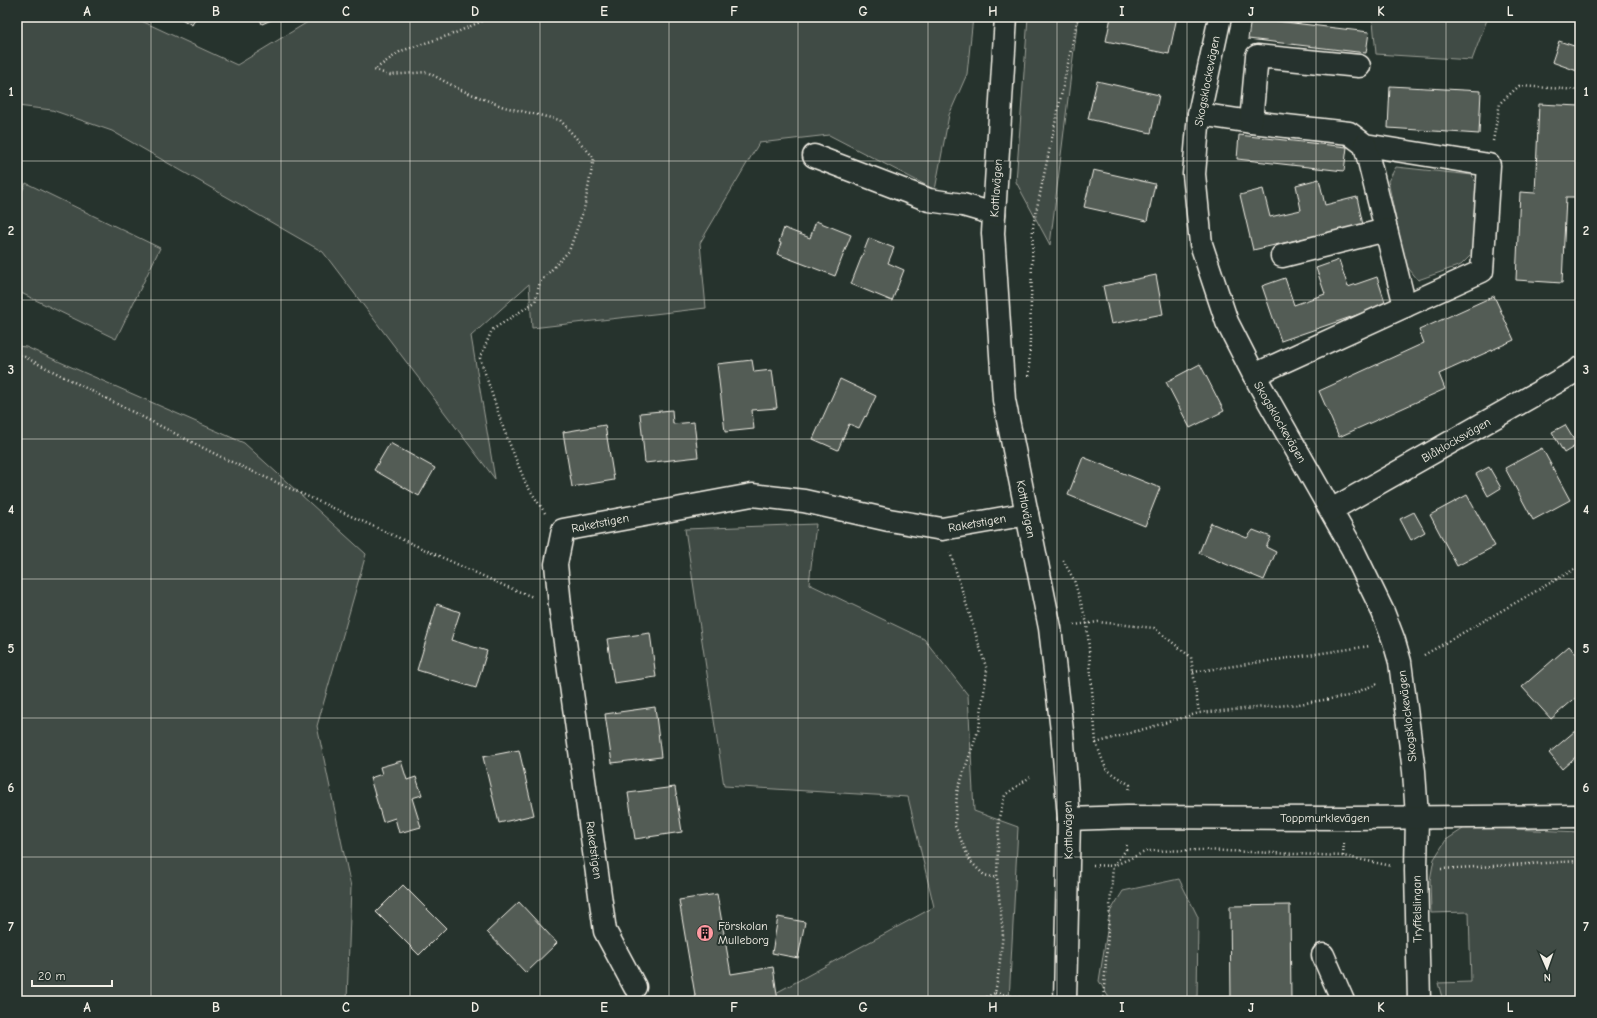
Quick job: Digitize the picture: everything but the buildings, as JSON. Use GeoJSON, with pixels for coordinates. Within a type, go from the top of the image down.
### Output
{"type":"FeatureCollection","features":[{"type":"Feature","properties":{"kind":"street","name":"Kottlavägen"},"geometry":{"type":"LineString","coordinates":[[1006,17],[993,233],[1004,400],[1050,628],[1062,731],[1069,819],[1065,1001]]}},
{"type":"Feature","properties":{"kind":"street","name":"Skogsklockevägen"},"geometry":{"type":"LineString","coordinates":[[1220,17],[1199,114],[1194,174],[1201,244],[1227,322],[1254,375],[1352,548],[1383,612],[1394,641],[1401,670],[1414,771],[1417,817]]}},
{"type":"Feature","properties":{"kind":"street"},"geometry":{"type":"LineString","coordinates":[[1251,122],[1257,56],[1359,66]]}},
{"type":"Feature","properties":{"kind":"street"},"geometry":{"type":"LineString","coordinates":[[1199,114],[1251,122],[1349,133],[1365,145],[1489,165],[1482,271],[1254,375]]}},
{"type":"Feature","properties":{"kind":"street"},"geometry":{"type":"LineString","coordinates":[[1365,145],[1404,306]]}},
{"type":"Feature","properties":{"kind":"street"},"geometry":{"type":"LineString","coordinates":[[814,156],[929,200],[963,205],[994,214]]}},
{"type":"Feature","properties":{"kind":"street"},"geometry":{"type":"LineString","coordinates":[[1282,256],[1386,230]]}},
{"type":"Feature","properties":{"kind":"street","name":"Blåklocksvägen"},"geometry":{"type":"LineString","coordinates":[[1331,510],[1580,368]]}},
{"type":"Feature","properties":{"kind":"street","name":"Raketstigen"},"geometry":{"type":"LineString","coordinates":[[635,987],[605,931],[560,606],[556,564],[563,530],[752,494],[804,501],[889,520],[942,529],[1027,514]]}},
{"type":"Feature","properties":{"kind":"street","name":"Toppmurklevägen"},"geometry":{"type":"LineString","coordinates":[[1069,819],[1128,817],[1580,816]]}},
{"type":"Feature","properties":{"kind":"street","name":"Tryffelslingan"},"geometry":{"type":"LineString","coordinates":[[1417,817],[1416,870],[1419,1001]]}},
{"type":"Feature","properties":{"kind":"street"},"geometry":{"type":"LineString","coordinates":[[1323,955],[1343,1001]]}},
{"type":"Feature","properties":{"kind":"path"},"geometry":{"type":"LineString","coordinates":[[483,17],[482,21],[453,34],[401,51],[374,70],[390,75],[427,72],[461,90],[504,107],[560,120],[594,158],[584,209],[569,251],[540,282],[534,302],[492,330],[480,358],[504,430],[526,484],[544,512],[563,530]]}},
{"type":"Feature","properties":{"kind":"path"},"geometry":{"type":"LineString","coordinates":[[1029,379],[1033,226],[1078,17]]}},
{"type":"Feature","properties":{"kind":"path"},"geometry":{"type":"LineString","coordinates":[[1489,165],[1500,104],[1519,86],[1580,90]]}},
{"type":"Feature","properties":{"kind":"path"},"geometry":{"type":"LineString","coordinates":[[17,352],[225,460],[505,586],[560,606]]}},
{"type":"Feature","properties":{"kind":"path"},"geometry":{"type":"LineString","coordinates":[[942,529],[987,670],[979,728],[957,792],[955,826],[970,861],[984,875],[997,878]]}},
{"type":"Feature","properties":{"kind":"path"},"geometry":{"type":"LineString","coordinates":[[1063,559],[1074,580],[1087,623],[1096,743],[1106,769],[1130,785],[1126,850],[1114,866],[1103,1001]]}},
{"type":"Feature","properties":{"kind":"path"},"geometry":{"type":"LineString","coordinates":[[1424,656],[1580,566]]}},
{"type":"Feature","properties":{"kind":"path"},"geometry":{"type":"LineString","coordinates":[[1050,628],[1098,622],[1154,628],[1191,657],[1199,713]]}},
{"type":"Feature","properties":{"kind":"path"},"geometry":{"type":"LineString","coordinates":[[1193,672],[1361,648],[1394,641]]}},
{"type":"Feature","properties":{"kind":"path"},"geometry":{"type":"LineString","coordinates":[[1096,743],[1199,713],[1299,704],[1348,696],[1381,682]]}},
{"type":"Feature","properties":{"kind":"path"},"geometry":{"type":"LineString","coordinates":[[995,993],[1003,934],[997,878],[999,817],[1005,795],[1030,777]]}},
{"type":"Feature","properties":{"kind":"path"},"geometry":{"type":"LineString","coordinates":[[1068,865],[1114,866],[1147,851],[1204,850],[1343,856],[1416,870],[1580,861]]}},
{"type":"Feature","properties":{"kind":"path"},"geometry":{"type":"LineString","coordinates":[[979,1001],[995,993],[1039,1001]]}},
{"type":"Feature","properties":{"kind":"shaded area"},"geometry":{"type":"Polygon","coordinates":[[[17,17],[133,17],[237,65],[316,17],[973,17],[967,74],[949,115],[935,190],[829,135],[759,143],[700,243],[706,308],[532,328],[529,284],[471,336],[495,479],[323,252],[112,131],[52,110],[17,106],[17,17]]]}},
{"type":"Feature","properties":{"kind":"shaded area"},"geometry":{"type":"Polygon","coordinates":[[[1028,17],[1078,17],[1050,245],[1016,182],[1028,17]]]}},
{"type":"Feature","properties":{"kind":"shaded area"},"geometry":{"type":"Polygon","coordinates":[[[1354,17],[1488,17],[1472,60],[1376,54],[1373,21],[1354,17]]]}},
{"type":"Feature","properties":{"kind":"shaded area"},"geometry":{"type":"Polygon","coordinates":[[[1396,167],[1472,175],[1478,188],[1472,254],[1461,265],[1418,280],[1405,264],[1388,181],[1396,167]]]}},
{"type":"Feature","properties":{"kind":"shaded area"},"geometry":{"type":"Polygon","coordinates":[[[26,183],[160,248],[116,339],[17,291],[17,202],[26,183]]]}},
{"type":"Feature","properties":{"kind":"shaded area"},"geometry":{"type":"Polygon","coordinates":[[[17,346],[26,347],[244,443],[366,554],[317,726],[351,887],[347,1001],[17,1001],[17,346]]]}},
{"type":"Feature","properties":{"kind":"shaded area"},"geometry":{"type":"Polygon","coordinates":[[[816,524],[809,584],[924,639],[968,695],[974,811],[1018,827],[1009,1001],[761,1001],[934,907],[908,797],[724,786],[685,529],[816,524]]]}},
{"type":"Feature","properties":{"kind":"shaded area"},"geometry":{"type":"Polygon","coordinates":[[[1466,827],[1580,832],[1580,1001],[1443,1001],[1438,983],[1471,982],[1469,912],[1431,913],[1430,880],[1434,859],[1446,840],[1466,827]]]}},
{"type":"Feature","properties":{"kind":"shaded area"},"geometry":{"type":"Polygon","coordinates":[[[1179,879],[1198,917],[1197,1001],[1174,1001],[1162,997],[1159,1001],[1111,1001],[1099,981],[1110,912],[1123,891],[1179,879]]]}},
{"type":"Feature","properties":{"kind":"place","name":"Förskolan Mulleborg"},"geometry":{"type":"Point","coordinates":[705,933]}}]}
